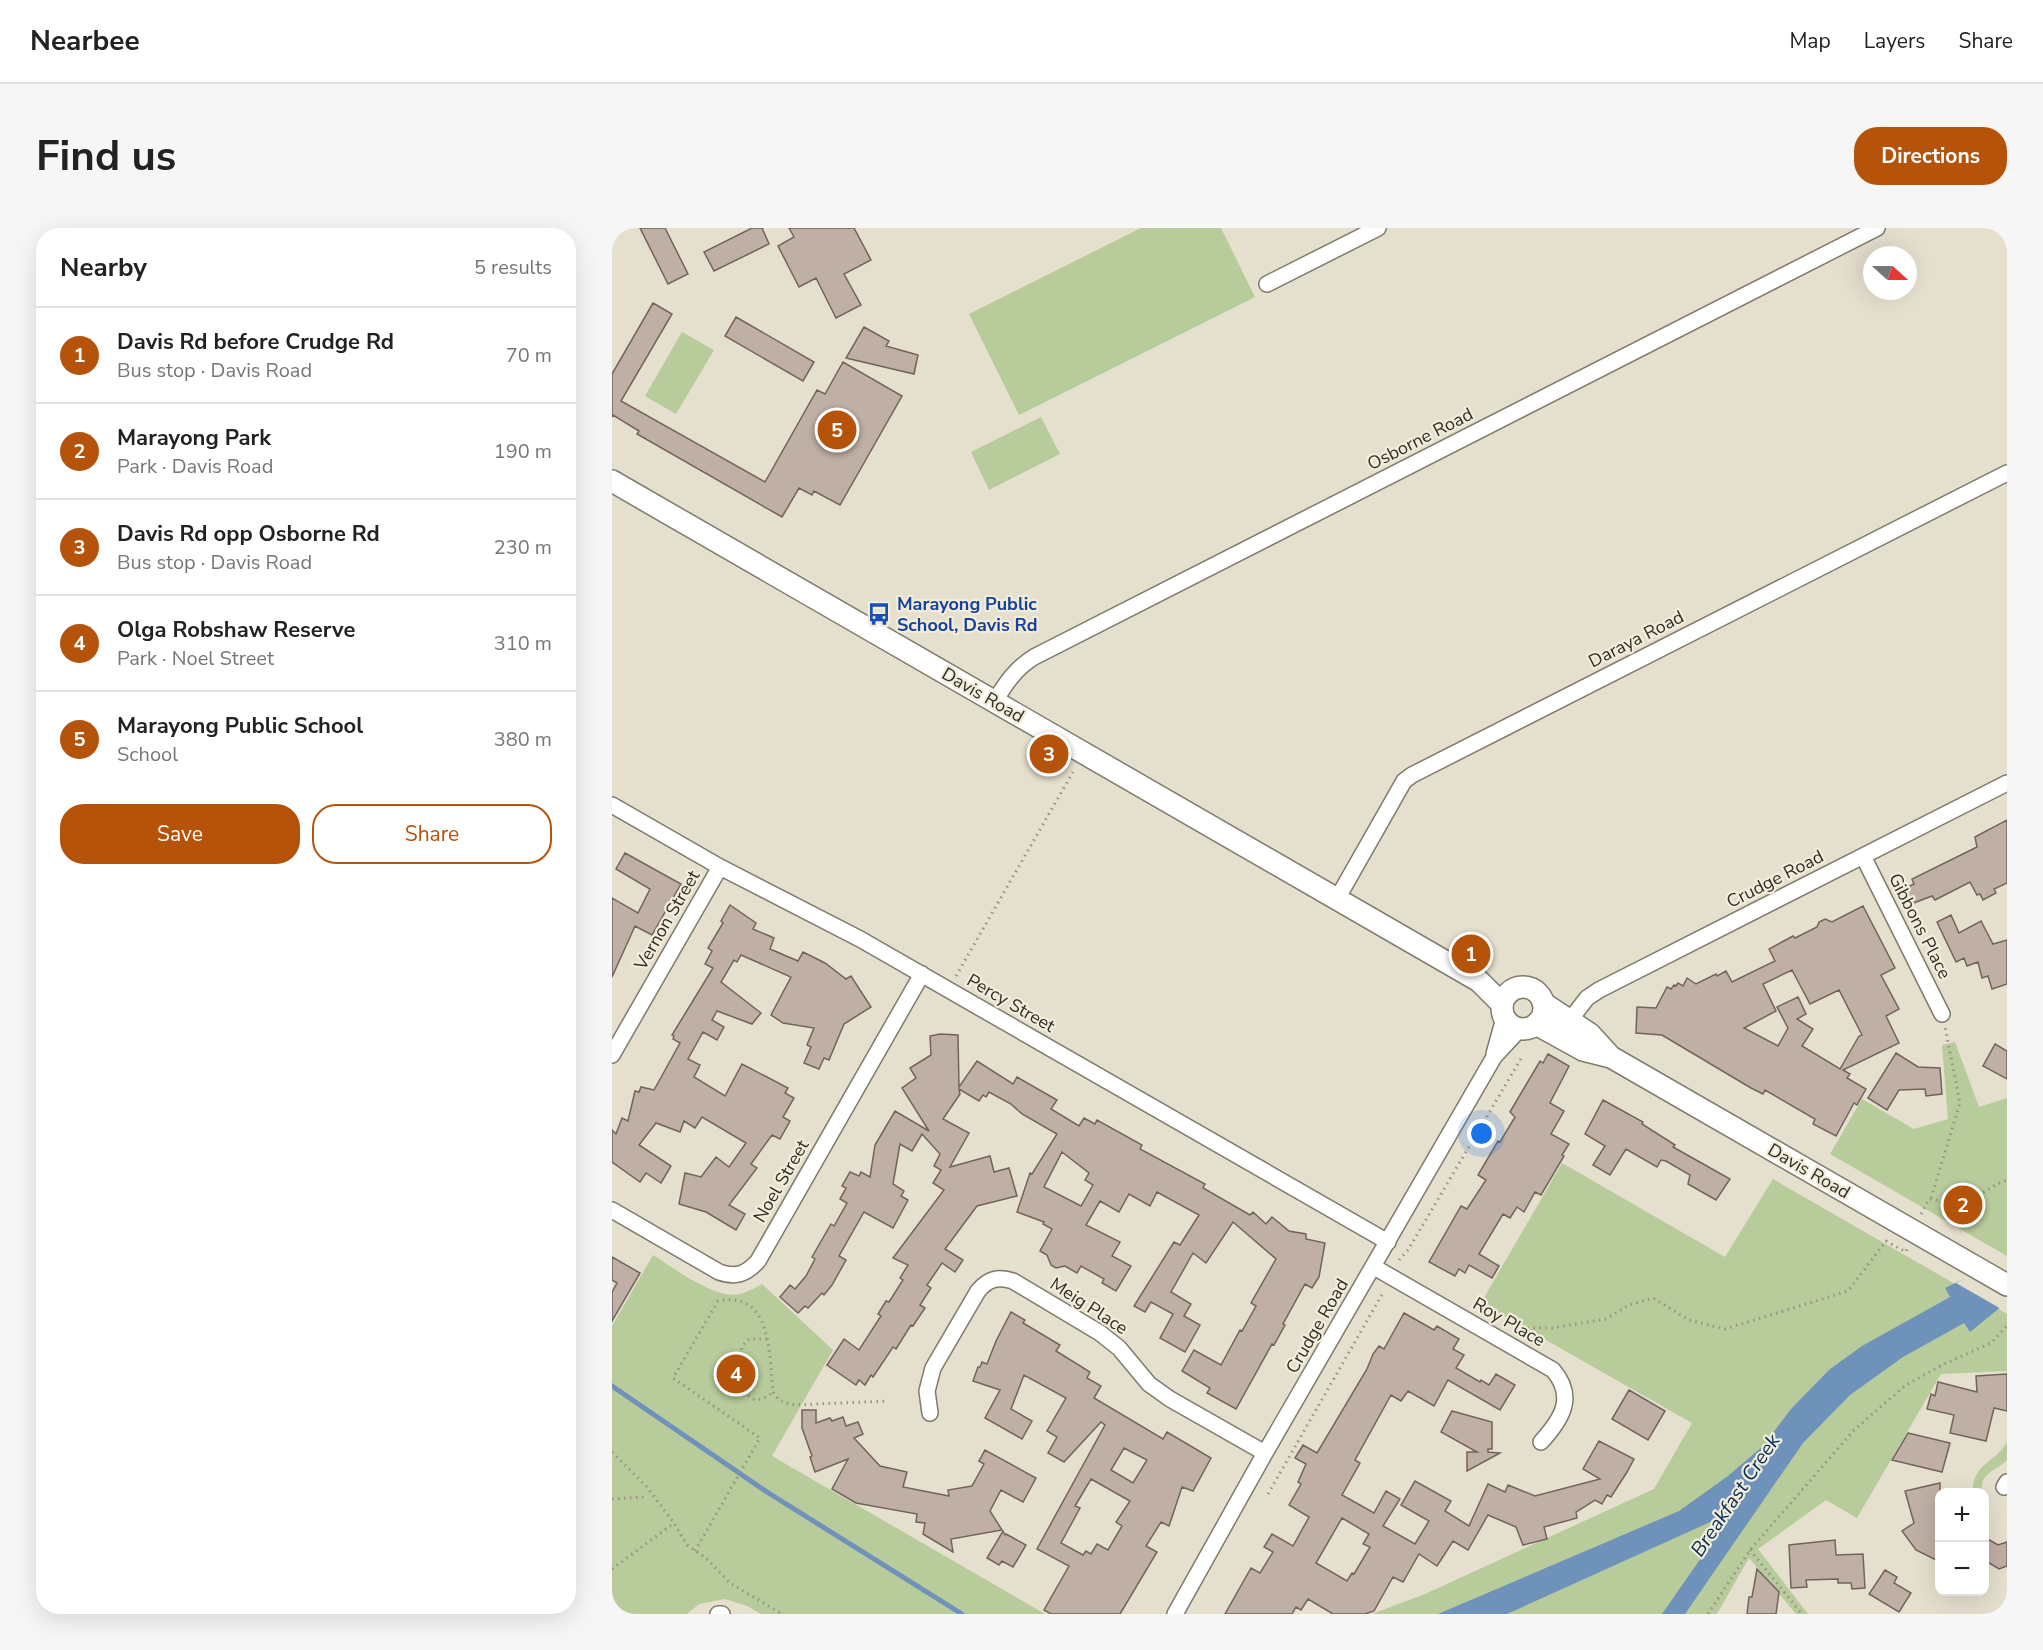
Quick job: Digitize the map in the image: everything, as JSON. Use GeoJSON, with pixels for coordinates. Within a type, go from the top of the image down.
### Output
{"type":"FeatureCollection","features":[{"type":"Feature","properties":{"kind":"street"},"geometry":{"type":"LineString","coordinates":[[1267,284],[1378,228]]}},
{"type":"Feature","properties":{"kind":"street","name":"Osborne Road"},"geometry":{"type":"LineString","coordinates":[[994,701],[1019,667],[1034,657],[1877,228]]}},
{"type":"Feature","properties":{"kind":"street","name":"Daraya Road"},"geometry":{"type":"LineString","coordinates":[[1337,899],[1404,781],[1412,774],[2007,473]]}},
{"type":"Feature","properties":{"kind":"street","name":"Davis Road"},"geometry":{"type":"LineString","coordinates":[[612,481],[1479,981],[1515,1013],[1583,1050],[1611,1057],[2007,1285]]}},
{"type":"Feature","properties":{"kind":"street","name":"Crudge Road"},"geometry":{"type":"LineString","coordinates":[[1570,1020],[1587,998],[1599,990],[2007,783]]}},
{"type":"Feature","properties":{"kind":"street","name":"Percy Street"},"geometry":{"type":"LineString","coordinates":[[612,805],[720,867],[813,913],[922,974],[1388,1242]]}},
{"type":"Feature","properties":{"kind":"street","name":"Gibbons Place"},"geometry":{"type":"LineString","coordinates":[[1863,856],[1942,1014]]}},
{"type":"Feature","properties":{"kind":"street","name":"Vernon Street"},"geometry":{"type":"LineString","coordinates":[[612,1055],[720,867]]}},
{"type":"Feature","properties":{"kind":"street","name":"Noel Street"},"geometry":{"type":"LineString","coordinates":[[612,1210],[719,1272],[731,1276],[750,1269],[758,1261],[922,974]]}},
{"type":"Feature","properties":{"kind":"street","name":"Davis Road"},"geometry":{"type":"LineString","coordinates":[[1515,1013],[1529,988],[1538,994],[1543,1003],[1590,1034],[1611,1057]]}},
{"type":"Feature","properties":{"kind":"street"},"geometry":{"type":"LineString","coordinates":[[1515,1013],[1542,1016],[1543,1003]]}},
{"type":"Feature","properties":{"kind":"street","name":"Crudge Road"},"geometry":{"type":"LineString","coordinates":[[1175,1614],[1265,1453],[1494,1057],[1515,1013]]}},
{"type":"Feature","properties":{"kind":"street"},"geometry":{"type":"LineString","coordinates":[[930,1413],[927,1391],[933,1368],[978,1291],[985,1283],[1004,1278],[999,1263]]}},
{"type":"Feature","properties":{"kind":"street","name":"Roy Place"},"geometry":{"type":"LineString","coordinates":[[1374,1267],[1553,1370],[1562,1380],[1565,1403],[1558,1419],[1541,1442]]}},
{"type":"Feature","properties":{"kind":"street","name":"Meig Place"},"geometry":{"type":"LineString","coordinates":[[1004,1278],[1013,1281],[1100,1333],[1119,1348],[1149,1384],[1170,1399],[1265,1453]]}},
{"type":"Feature","properties":{"kind":"path"},"geometry":{"type":"LineString","coordinates":[[956,976],[1073,772]]}},
{"type":"Feature","properties":{"kind":"path"},"geometry":{"type":"LineString","coordinates":[[1922,1211],[1931,1198],[1959,1103],[1942,1014]]}},
{"type":"Feature","properties":{"kind":"path"},"geometry":{"type":"LineString","coordinates":[[1399,1260],[1408,1250],[1522,1057]]}},
{"type":"Feature","properties":{"kind":"path"},"geometry":{"type":"LineString","coordinates":[[1931,1198],[1957,1209],[1996,1184],[2007,1180]]}},
{"type":"Feature","properties":{"kind":"path"},"geometry":{"type":"LineString","coordinates":[[1510,1346],[1520,1330],[1524,1328],[1552,1328],[1605,1319],[1629,1305],[1653,1298],[1689,1320],[1725,1329],[1848,1291],[1886,1241],[1906,1252]]}},
{"type":"Feature","properties":{"kind":"path"},"geometry":{"type":"LineString","coordinates":[[1268,1494],[1384,1291]]}},
{"type":"Feature","properties":{"kind":"path"},"geometry":{"type":"LineString","coordinates":[[695,1551],[760,1438],[673,1378],[718,1301],[737,1299],[752,1308],[762,1322],[767,1339],[773,1392],[776,1398],[795,1405],[888,1401]]}},
{"type":"Feature","properties":{"kind":"path"},"geometry":{"type":"LineString","coordinates":[[1708,1614],[1750,1550],[1863,1422],[1906,1385],[1942,1365],[1991,1343],[2007,1326]]}},
{"type":"Feature","properties":{"kind":"path"},"geometry":{"type":"LineString","coordinates":[[767,1339],[753,1338],[745,1342],[741,1352],[742,1371],[745,1390],[749,1397],[756,1400],[765,1398],[773,1392]]}},
{"type":"Feature","properties":{"kind":"path"},"geometry":{"type":"LineString","coordinates":[[612,1452],[648,1487],[687,1545],[707,1559],[730,1583],[782,1614]]}},
{"type":"Feature","properties":{"kind":"path"},"geometry":{"type":"LineString","coordinates":[[612,1499],[645,1497]]}},
{"type":"Feature","properties":{"kind":"path"},"geometry":{"type":"LineString","coordinates":[[612,1569],[674,1523]]}},
{"type":"Feature","properties":{"kind":"path"},"geometry":{"type":"LineString","coordinates":[[1750,1550],[1802,1614]]}},
{"type":"Feature","properties":{"kind":"green space"},"geometry":{"type":"Polygon","coordinates":[[[1141,228],[1221,228],[1255,297],[1019,415],[969,314],[1141,228]]]}},
{"type":"Feature","properties":{"kind":"green space"},"geometry":{"type":"Polygon","coordinates":[[[682,332],[714,350],[676,414],[645,396],[682,332]]]}},
{"type":"Feature","properties":{"kind":"green space"},"geometry":{"type":"Polygon","coordinates":[[[1041,417],[1060,454],[989,490],[971,452],[1041,417]]]}},
{"type":"Feature","properties":{"kind":"green space"},"geometry":{"type":"Polygon","coordinates":[[[1955,1042],[1979,1107],[2007,1098],[2007,1256],[1830,1154],[1862,1099],[1914,1129],[1948,1119],[1942,1045],[1955,1042]]]}},
{"type":"Feature","properties":{"kind":"green space"},"geometry":{"type":"Polygon","coordinates":[[[1562,1163],[1725,1257],[1773,1179],[2007,1314],[2007,1371],[1941,1374],[1857,1518],[1826,1500],[1758,1549],[1808,1614],[1796,1614],[1749,1558],[1717,1614],[1372,1614],[1425,1594],[1654,1489],[1692,1423],[1481,1303],[1562,1163]]]}},
{"type":"Feature","properties":{"kind":"green space"},"geometry":{"type":"Polygon","coordinates":[[[653,1255],[695,1282],[730,1295],[740,1294],[762,1284],[833,1350],[772,1456],[1045,1614],[761,1614],[747,1606],[725,1599],[699,1604],[687,1614],[612,1614],[612,1326],[653,1255]]]}},
{"type":"Feature","properties":{"kind":"green space"},"geometry":{"type":"Polygon","coordinates":[[[2007,1442],[2007,1460],[1986,1476],[1982,1488],[1973,1488],[1976,1475],[1980,1469],[2007,1442]]]}},
{"type":"Feature","properties":{"kind":"water","name":"Breakfast Creek"},"geometry":{"type":"Polygon","coordinates":[[[2007,1258],[2002,1306],[1970,1332],[1964,1323],[1903,1357],[1850,1395],[1803,1443],[1685,1614],[1662,1614],[1717,1535],[1717,1519],[1507,1614],[1438,1614],[1679,1511],[1728,1476],[1763,1446],[1791,1409],[1830,1369],[1862,1346],[1950,1297],[1945,1288],[2007,1258]]]}},
{"type":"Feature","properties":{"kind":"pier"},"geometry":{"type":"Polygon","coordinates":[[[2004,1256],[2007,1258],[2007,1307],[2003,1310],[1956,1283],[2004,1256]]]}},
{"type":"Feature","properties":{"kind":"building"},"geometry":{"type":"Polygon","coordinates":[[[640,228],[665,228],[688,274],[668,284],[640,228]]]}},
{"type":"Feature","properties":{"kind":"building"},"geometry":{"type":"Polygon","coordinates":[[[752,228],[762,228],[769,244],[714,271],[704,252],[752,228]]]}},
{"type":"Feature","properties":{"kind":"building"},"geometry":{"type":"Polygon","coordinates":[[[789,228],[854,228],[871,260],[844,274],[861,305],[836,318],[816,278],[799,287],[778,246],[794,237],[789,228]]]}},
{"type":"Feature","properties":{"kind":"building"},"geometry":{"type":"Polygon","coordinates":[[[653,303],[672,314],[621,401],[765,482],[817,390],[825,394],[843,362],[902,396],[840,505],[814,491],[812,495],[799,488],[782,517],[637,434],[639,431],[613,415],[612,417],[612,374],[653,303]]]}},
{"type":"Feature","properties":{"kind":"building"},"geometry":{"type":"Polygon","coordinates":[[[736,317],[814,362],[803,381],[725,336],[736,317]]]}},
{"type":"Feature","properties":{"kind":"building"},"geometry":{"type":"Polygon","coordinates":[[[864,327],[889,341],[886,346],[918,355],[914,374],[846,358],[864,327]]]}},
{"type":"Feature","properties":{"kind":"building"},"geometry":{"type":"Polygon","coordinates":[[[2007,820],[2007,883],[1994,889],[1996,893],[1983,900],[1980,894],[1977,895],[1970,882],[1935,900],[1932,896],[1911,904],[1903,889],[1914,884],[1912,879],[1977,847],[1975,837],[2007,820]]]}},
{"type":"Feature","properties":{"kind":"building"},"geometry":{"type":"Polygon","coordinates":[[[625,853],[681,884],[652,935],[635,926],[612,977],[612,898],[638,913],[650,889],[616,869],[625,853]]]}},
{"type":"Feature","properties":{"kind":"building"},"geometry":{"type":"Polygon","coordinates":[[[730,905],[756,923],[753,929],[774,938],[770,949],[798,961],[803,952],[825,963],[846,979],[851,976],[871,1007],[844,1024],[829,1060],[824,1058],[819,1069],[804,1063],[811,1047],[807,1045],[814,1028],[783,1023],[771,1015],[791,977],[741,955],[737,962],[734,960],[721,982],[761,1013],[752,1024],[717,1011],[712,1020],[724,1027],[717,1040],[703,1032],[688,1059],[700,1065],[694,1077],[725,1096],[742,1064],[788,1088],[785,1093],[794,1098],[783,1117],[790,1121],[780,1139],[772,1135],[751,1164],[757,1168],[729,1205],[745,1214],[736,1230],[706,1212],[679,1204],[685,1173],[701,1177],[716,1157],[729,1167],[746,1143],[702,1117],[695,1128],[684,1121],[680,1132],[656,1123],[639,1145],[671,1166],[661,1183],[646,1173],[640,1182],[612,1162],[612,1130],[616,1134],[622,1118],[628,1121],[635,1091],[639,1092],[641,1087],[654,1090],[680,1043],[673,1039],[672,1035],[713,968],[705,964],[712,951],[708,948],[723,923],[721,921],[730,905]]]}},
{"type":"Feature","properties":{"kind":"building"},"geometry":{"type":"Polygon","coordinates":[[[1863,906],[1895,968],[1881,975],[1899,1009],[1886,1016],[1899,1043],[1843,1070],[1850,1074],[1847,1078],[1866,1089],[1857,1105],[1854,1103],[1836,1136],[1813,1124],[1815,1119],[1765,1090],[1763,1094],[1751,1088],[1662,1035],[1636,1033],[1637,1007],[1656,1008],[1667,987],[1671,989],[1678,983],[1683,986],[1687,978],[1696,984],[1726,971],[1732,982],[1775,961],[1769,949],[1793,936],[1795,938],[1817,927],[1819,922],[1825,919],[1832,922],[1863,906]],[[1792,970],[1763,984],[1776,1011],[1744,1028],[1778,1046],[1788,1028],[1777,1007],[1798,997],[1806,1014],[1797,1019],[1813,1029],[1802,1046],[1840,1069],[1859,1036],[1862,1035],[1839,990],[1810,1004],[1792,970]]]}},
{"type":"Feature","properties":{"kind":"building"},"geometry":{"type":"Polygon","coordinates":[[[1951,915],[1959,933],[1981,921],[1993,944],[2007,940],[2007,984],[1992,989],[1988,976],[1982,978],[1978,962],[1967,966],[1964,958],[1956,962],[1937,922],[1951,915]]]}},
{"type":"Feature","properties":{"kind":"building"},"geometry":{"type":"Polygon","coordinates":[[[958,1035],[959,1087],[977,1061],[1013,1084],[1017,1077],[1057,1100],[1051,1109],[1079,1126],[1084,1118],[1095,1124],[1097,1120],[1142,1145],[1140,1149],[1205,1184],[1203,1188],[1250,1215],[1253,1212],[1266,1224],[1272,1217],[1289,1231],[1306,1234],[1306,1239],[1325,1243],[1319,1277],[1312,1288],[1305,1284],[1274,1345],[1272,1344],[1236,1409],[1207,1393],[1210,1388],[1182,1371],[1194,1350],[1221,1365],[1256,1306],[1251,1303],[1276,1259],[1233,1222],[1206,1263],[1193,1253],[1171,1292],[1191,1304],[1184,1316],[1200,1325],[1185,1352],[1160,1338],[1173,1314],[1151,1302],[1145,1312],[1134,1306],[1174,1242],[1180,1245],[1199,1215],[1157,1192],[1150,1206],[1129,1194],[1119,1212],[1100,1201],[1086,1225],[1120,1242],[1112,1256],[1131,1266],[1116,1291],[1102,1283],[1104,1279],[1081,1266],[1077,1273],[1065,1266],[1056,1268],[1051,1265],[1047,1255],[1040,1251],[1052,1229],[1043,1224],[1044,1222],[1017,1212],[1030,1173],[1032,1174],[1057,1134],[989,1092],[979,1101],[959,1089],[960,1094],[943,1119],[969,1133],[950,1167],[990,1156],[994,1172],[1009,1168],[1017,1196],[977,1206],[945,1249],[963,1260],[955,1272],[942,1263],[927,1285],[931,1288],[920,1305],[925,1308],[896,1349],[893,1347],[865,1385],[859,1380],[856,1385],[827,1365],[844,1339],[859,1350],[881,1316],[878,1314],[886,1301],[889,1302],[903,1280],[900,1278],[908,1265],[893,1258],[944,1190],[933,1183],[941,1170],[934,1166],[940,1154],[922,1134],[912,1151],[900,1144],[893,1184],[904,1191],[901,1196],[908,1200],[893,1228],[864,1212],[839,1256],[846,1260],[824,1295],[822,1293],[808,1308],[805,1306],[798,1313],[780,1297],[790,1285],[795,1289],[806,1276],[815,1259],[812,1257],[831,1224],[834,1226],[847,1203],[840,1199],[846,1188],[842,1186],[850,1172],[859,1176],[861,1172],[870,1177],[875,1145],[895,1111],[929,1131],[902,1088],[916,1078],[910,1068],[931,1055],[930,1036],[958,1035]],[[1062,1152],[1044,1187],[1081,1206],[1093,1185],[1085,1180],[1089,1173],[1062,1152]]]}},
{"type":"Feature","properties":{"kind":"building"},"geometry":{"type":"Polygon","coordinates":[[[1995,1044],[2007,1051],[2007,1079],[1983,1066],[1995,1044]]]}},
{"type":"Feature","properties":{"kind":"building"},"geometry":{"type":"Polygon","coordinates":[[[1896,1053],[1918,1067],[1940,1068],[1942,1094],[1926,1096],[1925,1089],[1899,1090],[1887,1110],[1868,1098],[1896,1053]]]}},
{"type":"Feature","properties":{"kind":"building"},"geometry":{"type":"Polygon","coordinates":[[[1548,1054],[1569,1066],[1550,1103],[1564,1111],[1551,1134],[1569,1144],[1562,1155],[1564,1156],[1541,1195],[1535,1192],[1524,1212],[1517,1207],[1510,1218],[1503,1214],[1479,1254],[1499,1266],[1492,1278],[1469,1265],[1465,1273],[1459,1269],[1455,1276],[1429,1262],[1461,1206],[1467,1209],[1486,1180],[1478,1175],[1515,1117],[1510,1112],[1540,1061],[1543,1063],[1548,1054]]]}},
{"type":"Feature","properties":{"kind":"building"},"geometry":{"type":"Polygon","coordinates":[[[1603,1100],[1643,1122],[1642,1124],[1675,1145],[1673,1147],[1730,1179],[1716,1200],[1688,1184],[1690,1175],[1666,1161],[1661,1160],[1657,1167],[1626,1149],[1610,1175],[1593,1165],[1605,1146],[1585,1134],[1603,1100]]]}},
{"type":"Feature","properties":{"kind":"building"},"geometry":{"type":"Polygon","coordinates":[[[612,1257],[640,1273],[612,1321],[612,1292],[617,1283],[612,1280],[612,1257]]]}},
{"type":"Feature","properties":{"kind":"building"},"geometry":{"type":"Polygon","coordinates":[[[1011,1312],[1025,1320],[1023,1323],[1060,1345],[1056,1351],[1090,1372],[1087,1378],[1101,1386],[1094,1398],[1163,1439],[1167,1432],[1211,1458],[1193,1491],[1182,1487],[1169,1526],[1161,1522],[1146,1546],[1157,1552],[1120,1614],[1051,1614],[1044,1610],[1069,1566],[1037,1549],[1105,1425],[1101,1422],[1064,1462],[1048,1453],[1057,1437],[1047,1431],[1066,1398],[1024,1375],[1011,1409],[1032,1421],[1022,1439],[985,1418],[1000,1390],[973,1381],[982,1362],[987,1364],[1011,1312]],[[1124,1448],[1111,1470],[1133,1483],[1147,1460],[1124,1448]],[[1091,1479],[1075,1506],[1080,1508],[1061,1543],[1083,1555],[1086,1551],[1091,1554],[1097,1544],[1108,1550],[1122,1526],[1116,1522],[1130,1501],[1091,1479]]]}},
{"type":"Feature","properties":{"kind":"building"},"geometry":{"type":"Polygon","coordinates":[[[1404,1313],[1434,1330],[1437,1326],[1459,1339],[1453,1349],[1464,1355],[1456,1368],[1489,1385],[1496,1374],[1515,1385],[1500,1410],[1448,1380],[1434,1406],[1408,1391],[1401,1401],[1391,1395],[1355,1460],[1360,1463],[1342,1495],[1374,1513],[1386,1491],[1400,1499],[1383,1526],[1415,1544],[1429,1521],[1401,1505],[1415,1481],[1451,1501],[1445,1511],[1469,1526],[1488,1484],[1505,1492],[1508,1485],[1535,1496],[1600,1479],[1583,1469],[1599,1441],[1634,1459],[1611,1497],[1607,1495],[1602,1504],[1595,1500],[1576,1512],[1577,1518],[1544,1527],[1547,1539],[1523,1545],[1516,1527],[1488,1515],[1468,1550],[1453,1541],[1437,1566],[1419,1554],[1403,1582],[1393,1577],[1374,1611],[1365,1614],[1333,1614],[1308,1599],[1301,1610],[1296,1607],[1292,1614],[1225,1614],[1251,1568],[1260,1573],[1273,1552],[1264,1547],[1272,1534],[1293,1546],[1309,1517],[1289,1505],[1301,1484],[1298,1482],[1306,1464],[1295,1458],[1303,1445],[1317,1453],[1367,1369],[1373,1354],[1379,1346],[1384,1349],[1404,1313]],[[1342,1518],[1316,1563],[1347,1581],[1352,1573],[1354,1574],[1370,1547],[1363,1544],[1369,1534],[1342,1518]]]}},
{"type":"Feature","properties":{"kind":"building"},"geometry":{"type":"Polygon","coordinates":[[[2007,1374],[2007,1411],[1994,1408],[1986,1441],[1950,1433],[1954,1415],[1927,1409],[1931,1394],[1935,1396],[1938,1382],[1977,1392],[1976,1376],[2007,1374]]]}},
{"type":"Feature","properties":{"kind":"building"},"geometry":{"type":"Polygon","coordinates":[[[1629,1390],[1665,1411],[1648,1440],[1612,1419],[1629,1390]]]}},
{"type":"Feature","properties":{"kind":"building"},"geometry":{"type":"Polygon","coordinates":[[[802,1410],[816,1410],[816,1423],[830,1418],[832,1421],[843,1417],[846,1426],[858,1422],[863,1434],[854,1438],[880,1466],[907,1472],[903,1487],[949,1496],[948,1490],[972,1486],[984,1464],[979,1461],[985,1450],[1036,1478],[1023,1502],[1001,1490],[990,1511],[1002,1530],[951,1539],[953,1552],[923,1534],[925,1523],[916,1522],[917,1514],[856,1503],[832,1489],[848,1459],[815,1472],[802,1428],[802,1410]]]}},
{"type":"Feature","properties":{"kind":"building"},"geometry":{"type":"Polygon","coordinates":[[[1452,1411],[1492,1422],[1492,1449],[1488,1449],[1488,1452],[1500,1453],[1467,1471],[1467,1452],[1477,1452],[1441,1432],[1452,1411]]]}},
{"type":"Feature","properties":{"kind":"building"},"geometry":{"type":"Polygon","coordinates":[[[1908,1433],[1950,1443],[1942,1472],[1892,1460],[1908,1433]]]}},
{"type":"Feature","properties":{"kind":"building"},"geometry":{"type":"Polygon","coordinates":[[[1940,1483],[1940,1488],[1935,1488],[1935,1560],[1916,1550],[1902,1531],[1914,1523],[1905,1491],[1940,1483]]]}},
{"type":"Feature","properties":{"kind":"building"},"geometry":{"type":"Polygon","coordinates":[[[1003,1531],[1005,1535],[1026,1545],[1013,1567],[1002,1561],[999,1565],[987,1558],[1003,1531]]]}},
{"type":"Feature","properties":{"kind":"building"},"geometry":{"type":"Polygon","coordinates":[[[1835,1540],[1836,1555],[1863,1554],[1865,1588],[1852,1589],[1851,1583],[1838,1583],[1838,1579],[1806,1580],[1807,1587],[1791,1588],[1789,1545],[1835,1540]]]}},
{"type":"Feature","properties":{"kind":"building"},"geometry":{"type":"Polygon","coordinates":[[[1989,1540],[1998,1545],[2007,1542],[2007,1566],[1999,1569],[1989,1563],[1989,1540]]]}},
{"type":"Feature","properties":{"kind":"building"},"geometry":{"type":"Polygon","coordinates":[[[1757,1569],[1779,1592],[1776,1614],[1747,1614],[1757,1569]]]}},
{"type":"Feature","properties":{"kind":"building"},"geometry":{"type":"Polygon","coordinates":[[[1885,1570],[1897,1577],[1894,1583],[1911,1593],[1899,1612],[1869,1594],[1885,1570]]]}},
{"type":"Feature","properties":{"kind":"waterway"},"geometry":{"type":"LineString","coordinates":[[612,1386],[767,1492],[962,1614]]}},
{"type":"Feature","properties":{"kind":"place","name":"Marayong Public School"},"geometry":{"type":"Point","coordinates":[837,430]}},
{"type":"Feature","properties":{"kind":"place","name":"Marayong Public School, Davis Rd"},"geometry":{"type":"Point","coordinates":[879,614]}},
{"type":"Feature","properties":{"kind":"place","name":"Davis Rd opp Osborne Rd"},"geometry":{"type":"Point","coordinates":[1049,754]}},
{"type":"Feature","properties":{"kind":"place","name":"Davis Rd before Crudge Rd"},"geometry":{"type":"Point","coordinates":[1471,954]}},
{"type":"Feature","properties":{"kind":"place","name":"Marayong Park"},"geometry":{"type":"Point","coordinates":[1963,1205]}},
{"type":"Feature","properties":{"kind":"place","name":"Olga Robshaw Reserve"},"geometry":{"type":"Point","coordinates":[736,1374]}}]}
